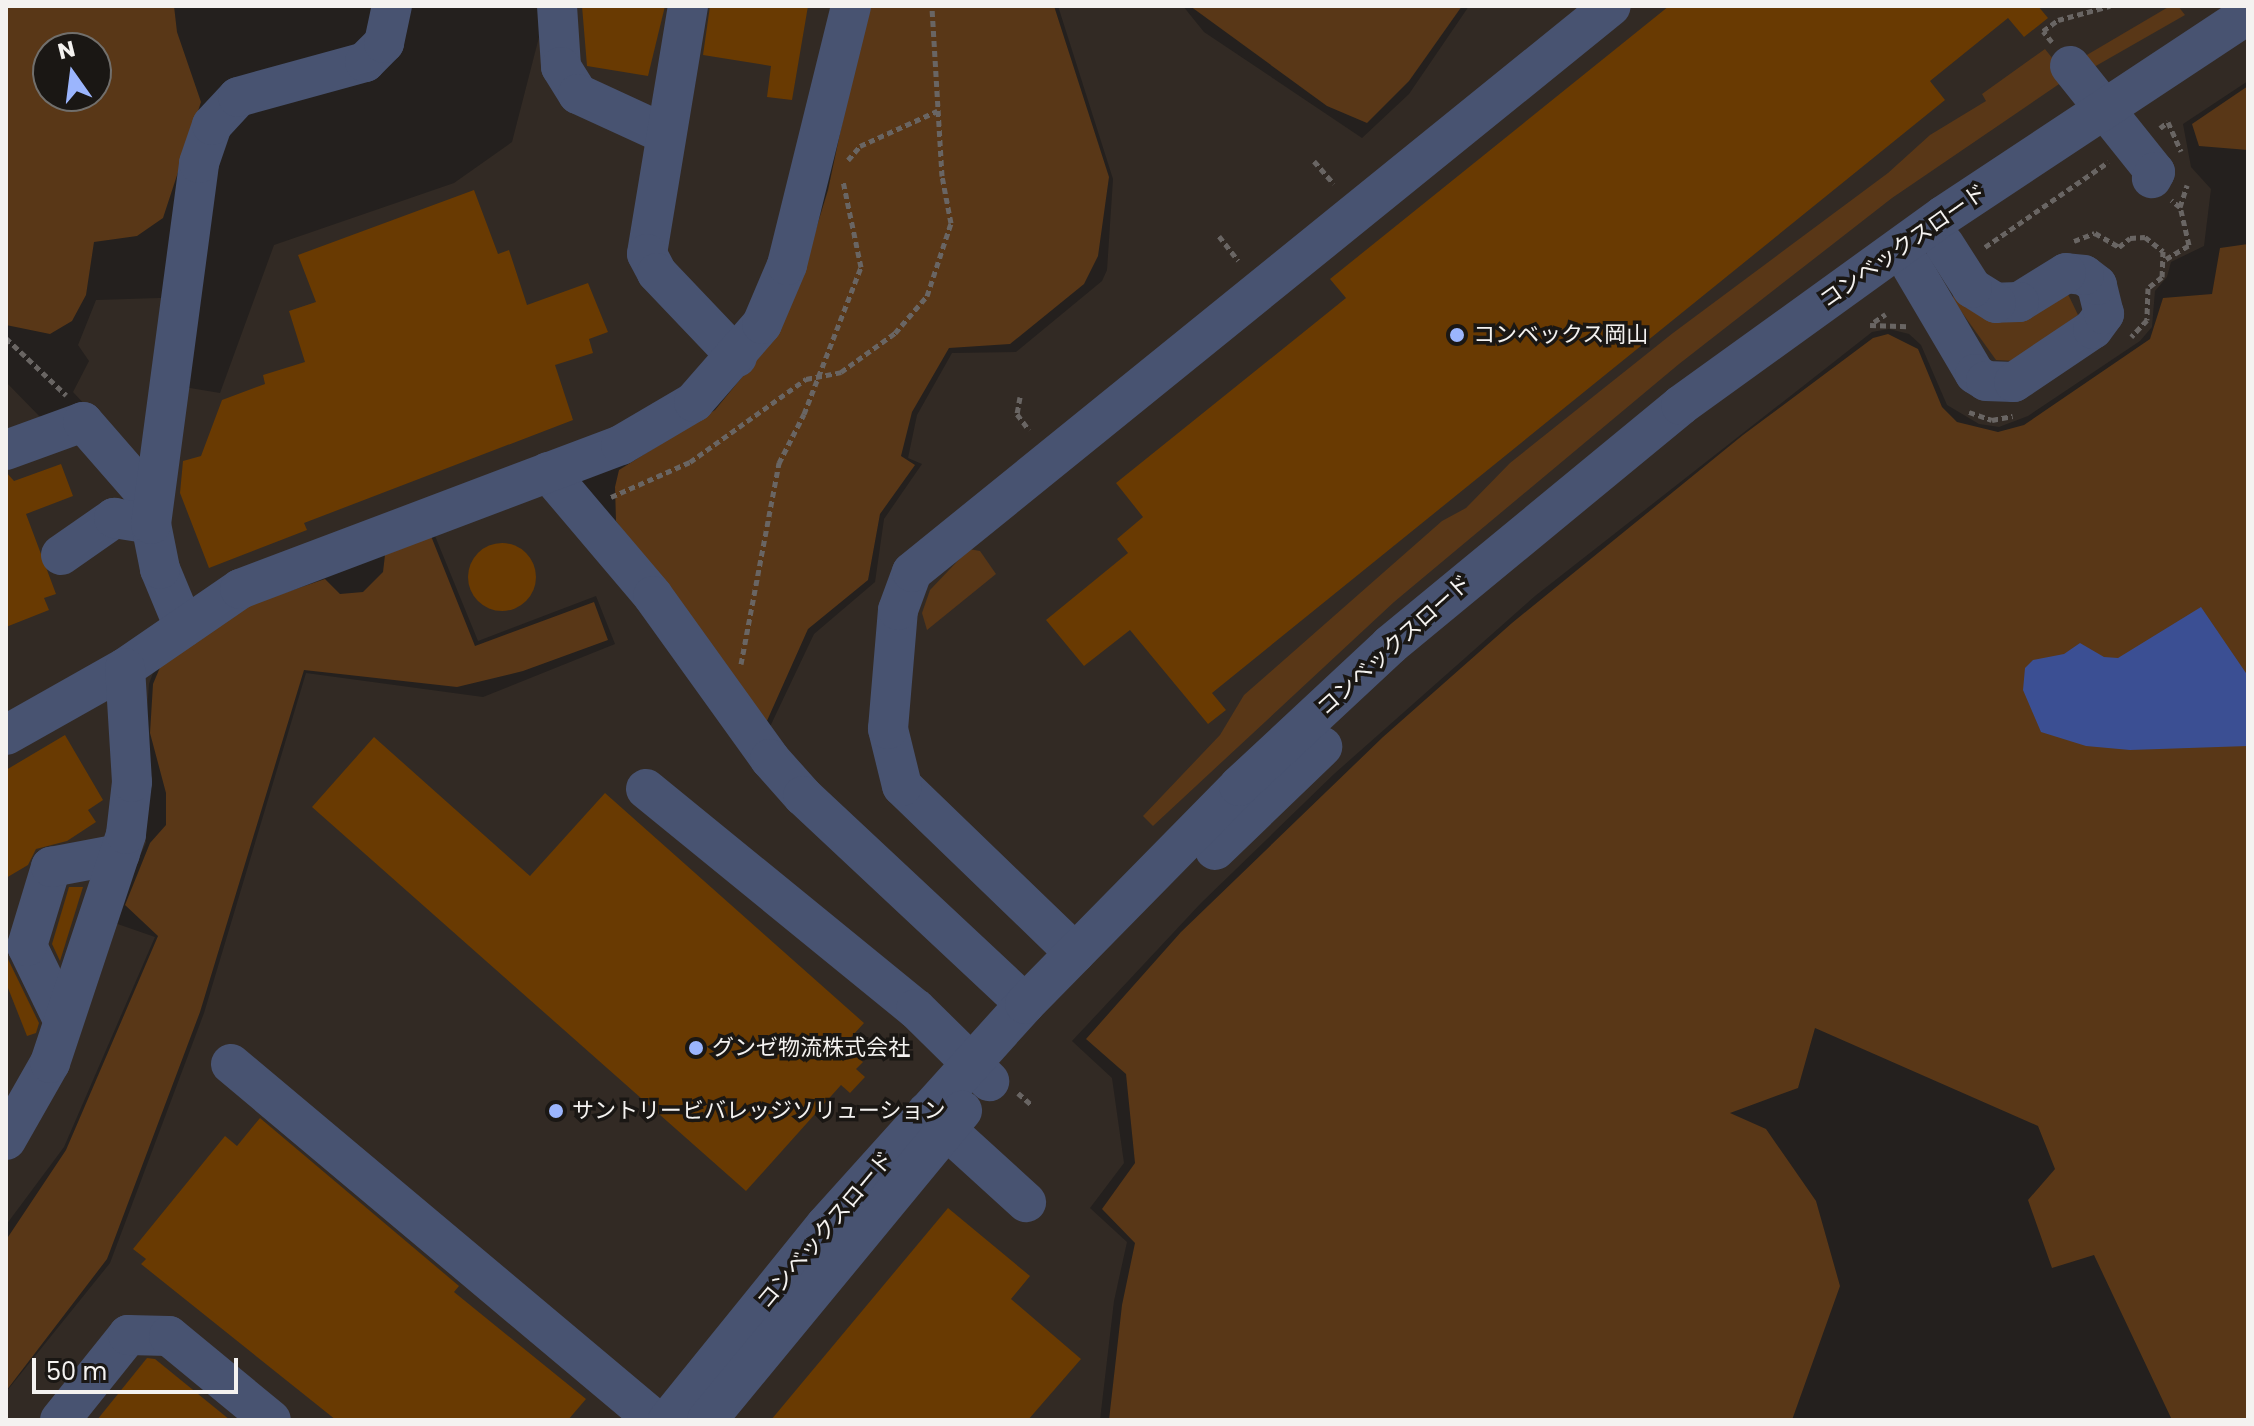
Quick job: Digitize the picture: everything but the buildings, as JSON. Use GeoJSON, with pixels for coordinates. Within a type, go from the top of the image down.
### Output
{"type":"FeatureCollection","features":[{"type":"Feature","properties":{"kind":"street"},"geometry":{"type":"LineString","coordinates":[[184,627],[160,569],[151,512],[199,163],[212,125],[238,97],[365,62],[384,43],[392,6]]}},
{"type":"Feature","properties":{"kind":"street"},"geometry":{"type":"LineString","coordinates":[[557,6],[561,67],[578,94],[665,134]]}},
{"type":"Feature","properties":{"kind":"street"},"geometry":{"type":"LineString","coordinates":[[688,6],[647,254],[657,273],[737,357]]}},
{"type":"Feature","properties":{"kind":"street"},"geometry":{"type":"LineString","coordinates":[[6,735],[125,668],[240,589],[548,472],[666,421],[694,402],[737,357],[762,324],[787,265],[851,6]]}},
{"type":"Feature","properties":{"kind":"street"},"geometry":{"type":"LineString","coordinates":[[1075,953],[917,807],[902,786],[888,729],[898,610],[912,572],[1611,6]]}},
{"type":"Feature","properties":{"kind":"street","name":"コンベックスロード"},"geometry":{"type":"LineString","coordinates":[[993,1079],[1025,1004],[1239,786],[1390,645],[1681,405],[1943,216],[2248,14]]}},
{"type":"Feature","properties":{"kind":"street","name":"コンベックスロード"},"geometry":{"type":"LineString","coordinates":[[668,1420],[826,1225],[937,1121],[993,1079],[1234,831],[1408,665],[1692,430],[1912,267],[2248,46]]}},
{"type":"Feature","properties":{"kind":"street"},"geometry":{"type":"LineString","coordinates":[[2060,53],[2165,183]]}},
{"type":"Feature","properties":{"kind":"street"},"geometry":{"type":"LineString","coordinates":[[1912,267],[1975,374],[1986,381],[2014,382],[2093,329],[2104,314],[2097,285],[2084,275],[2066,273],[2019,302],[1996,303],[1972,288],[1944,244]]}},
{"type":"Feature","properties":{"kind":"street"},"geometry":{"type":"LineString","coordinates":[[6,450],[83,422],[151,512]]}},
{"type":"Feature","properties":{"kind":"street"},"geometry":{"type":"LineString","coordinates":[[548,472],[653,596],[803,796],[1025,1004]]}},
{"type":"Feature","properties":{"kind":"street"},"geometry":{"type":"LineString","coordinates":[[61,555],[114,518],[151,512]]}},
{"type":"Feature","properties":{"kind":"street"},"geometry":{"type":"LineString","coordinates":[[6,1140],[50,1063],[120,854],[132,782],[125,668]]}},
{"type":"Feature","properties":{"kind":"street"},"geometry":{"type":"LineString","coordinates":[[646,789],[916,1009],[993,1079]]}},
{"type":"Feature","properties":{"kind":"street"},"geometry":{"type":"LineString","coordinates":[[63,1020],[27,946],[51,867],[120,854]]}},
{"type":"Feature","properties":{"kind":"street"},"geometry":{"type":"LineString","coordinates":[[231,1064],[655,1420]]}},
{"type":"Feature","properties":{"kind":"street"},"geometry":{"type":"LineString","coordinates":[[937,1121],[1026,1202]]}},
{"type":"Feature","properties":{"kind":"street","name":"コンベックスロード"},"geometry":{"type":"LineString","coordinates":[[707,1420],[937,1121]]}},
{"type":"Feature","properties":{"kind":"street"},"geometry":{"type":"LineString","coordinates":[[60,1420],[128,1335],[169,1336],[271,1420]]}},
{"type":"Feature","properties":{"kind":"path"},"geometry":{"type":"LineString","coordinates":[[581,511],[690,462],[816,377],[841,372],[895,333],[932,284],[951,223],[937,111],[932,6]]}},
{"type":"Feature","properties":{"kind":"path"},"geometry":{"type":"LineString","coordinates":[[2060,53],[2043,31],[2058,20],[2110,6]]}},
{"type":"Feature","properties":{"kind":"path"},"geometry":{"type":"LineString","coordinates":[[722,690],[736,677],[744,656],[779,463],[861,267],[844,186],[847,161],[860,146],[937,111]]}},
{"type":"Feature","properties":{"kind":"path"},"geometry":{"type":"LineString","coordinates":[[2156,131],[2168,122]]}},
{"type":"Feature","properties":{"kind":"path"},"geometry":{"type":"LineString","coordinates":[[1981,258],[1992,239],[2118,156]]}},
{"type":"Feature","properties":{"kind":"path"},"geometry":{"type":"LineString","coordinates":[[1314,161],[1334,184]]}},
{"type":"Feature","properties":{"kind":"path"},"geometry":{"type":"LineString","coordinates":[[2165,183],[2180,207],[2189,245],[2165,259]]}},
{"type":"Feature","properties":{"kind":"path"},"geometry":{"type":"LineString","coordinates":[[2165,183],[2180,207]]}},
{"type":"Feature","properties":{"kind":"path"},"geometry":{"type":"LineString","coordinates":[[2067,245],[2095,233],[2119,247],[2130,238],[2145,237],[2158,245],[2165,259],[2162,277],[2148,293]]}},
{"type":"Feature","properties":{"kind":"path"},"geometry":{"type":"LineString","coordinates":[[1219,236],[1238,260]]}},
{"type":"Feature","properties":{"kind":"path"},"geometry":{"type":"LineString","coordinates":[[1870,325],[1886,314]]}},
{"type":"Feature","properties":{"kind":"path"},"geometry":{"type":"LineString","coordinates":[[6,338],[49,375],[80,410],[83,422]]}},
{"type":"Feature","properties":{"kind":"path"},"geometry":{"type":"LineString","coordinates":[[1020,397],[1017,414],[1029,430]]}},
{"type":"Feature","properties":{"kind":"path"},"geometry":{"type":"LineString","coordinates":[[993,1079],[1032,1105]]}},
{"type":"Feature","properties":{"kind":"shaded area"},"geometry":{"type":"Polygon","coordinates":[[[6,6],[174,6],[177,32],[201,102],[163,218],[137,236],[94,242],[86,295],[72,321],[50,334],[6,325],[6,6]]]}},
{"type":"Feature","properties":{"kind":"shaded area"},"geometry":{"type":"Polygon","coordinates":[[[547,6],[863,6],[770,338],[579,478],[767,733],[814,634],[875,582],[884,519],[922,464],[908,458],[917,415],[952,353],[1016,352],[1102,281],[1107,270],[1113,179],[1058,6],[1183,6],[1204,32],[1362,138],[1409,94],[1469,6],[2248,6],[2248,81],[2183,124],[2191,167],[2211,189],[2204,246],[2171,262],[2167,277],[2155,291],[2152,327],[2140,341],[2028,416],[1999,427],[1979,424],[1947,405],[1921,345],[1909,334],[1889,329],[1872,332],[1535,596],[1334,774],[1201,903],[1072,1041],[1112,1078],[1124,1163],[1090,1208],[1127,1242],[1114,1301],[1100,1420],[6,1420],[6,1392],[110,1263],[204,1013],[306,673],[483,697],[615,644],[596,596],[478,641],[433,531],[278,593],[157,662],[149,684],[144,751],[146,843],[109,921],[155,937],[64,1147],[6,1225],[6,382],[44,421],[86,406],[73,392],[89,361],[78,345],[96,300],[191,297],[178,386],[220,393],[274,245],[454,183],[512,142],[547,6]]]}},
{"type":"Feature","properties":{"kind":"shaded area"},"geometry":{"type":"Polygon","coordinates":[[[867,6],[1054,6],[1109,177],[1098,256],[1084,284],[1010,344],[949,348],[912,412],[901,456],[915,465],[880,514],[868,580],[808,629],[766,723],[616,521],[615,487],[619,470],[715,410],[776,336],[802,275],[828,190],[867,6]]]}},
{"type":"Feature","properties":{"kind":"shaded area"},"geometry":{"type":"Polygon","coordinates":[[[1190,6],[1462,6],[1409,81],[1367,123],[1327,106],[1190,6]]]}},
{"type":"Feature","properties":{"kind":"shaded area"},"geometry":{"type":"Polygon","coordinates":[[[2170,6],[2178,6],[2185,15],[2087,71],[2080,59],[2170,6]]]}},
{"type":"Feature","properties":{"kind":"shaded area"},"geometry":{"type":"Polygon","coordinates":[[[2045,49],[2068,78],[1892,198],[1679,364],[1394,602],[1153,826],[1143,816],[1220,735],[1244,695],[1442,521],[1466,508],[1510,463],[1673,333],[1888,173],[1930,135],[1986,101],[1982,94],[2045,49]]]}},
{"type":"Feature","properties":{"kind":"shaded area"},"geometry":{"type":"Polygon","coordinates":[[[2248,86],[2248,150],[2199,146],[2192,124],[2248,86]]]}},
{"type":"Feature","properties":{"kind":"shaded area"},"geometry":{"type":"Polygon","coordinates":[[[2248,244],[2248,1420],[2172,1420],[2094,1255],[2052,1268],[2028,1200],[2055,1169],[2038,1126],[1815,1028],[1798,1088],[1730,1113],[1766,1129],[1816,1201],[1840,1286],[1792,1420],[1109,1420],[1122,1305],[1135,1243],[1102,1209],[1135,1163],[1126,1074],[1086,1039],[1181,932],[1383,737],[1512,623],[1743,435],[1873,338],[1888,334],[1918,349],[1942,407],[1957,422],[1998,432],[2024,425],[2150,339],[2163,298],[2212,294],[2220,248],[2248,244]]]}},
{"type":"Feature","properties":{"kind":"shaded area"},"geometry":{"type":"Polygon","coordinates":[[[1954,287],[2066,290],[2078,315],[2014,361],[1996,360],[1953,300],[1954,287]]]}},
{"type":"Feature","properties":{"kind":"shaded area"},"geometry":{"type":"Polygon","coordinates":[[[431,536],[475,646],[594,602],[608,640],[523,671],[457,687],[304,670],[200,1012],[107,1259],[6,1391],[6,1240],[66,1150],[158,936],[125,905],[150,843],[166,825],[166,793],[150,733],[153,684],[161,665],[252,604],[325,579],[340,594],[363,592],[383,572],[385,555],[431,536]]]}},
{"type":"Feature","properties":{"kind":"shaded area"},"geometry":{"type":"Polygon","coordinates":[[[969,549],[980,551],[996,574],[927,630],[922,613],[930,590],[969,549]]]}},
{"type":"Feature","properties":{"kind":"water"},"geometry":{"type":"Polygon","coordinates":[[[2201,607],[2248,676],[2248,746],[2130,750],[2086,746],[2041,732],[2023,690],[2025,668],[2033,660],[2064,654],[2080,643],[2104,657],[2118,658],[2201,607]]]}},
{"type":"Feature","properties":{"kind":"place","name":"コンベックス岡山"},"geometry":{"type":"Point","coordinates":[1457,335]}},
{"type":"Feature","properties":{"kind":"place","name":"グンゼ物流株式会社"},"geometry":{"type":"Point","coordinates":[696,1048]}},
{"type":"Feature","properties":{"kind":"place","name":"サントリービバレッジソリューション"},"geometry":{"type":"Point","coordinates":[556,1111]}}]}
